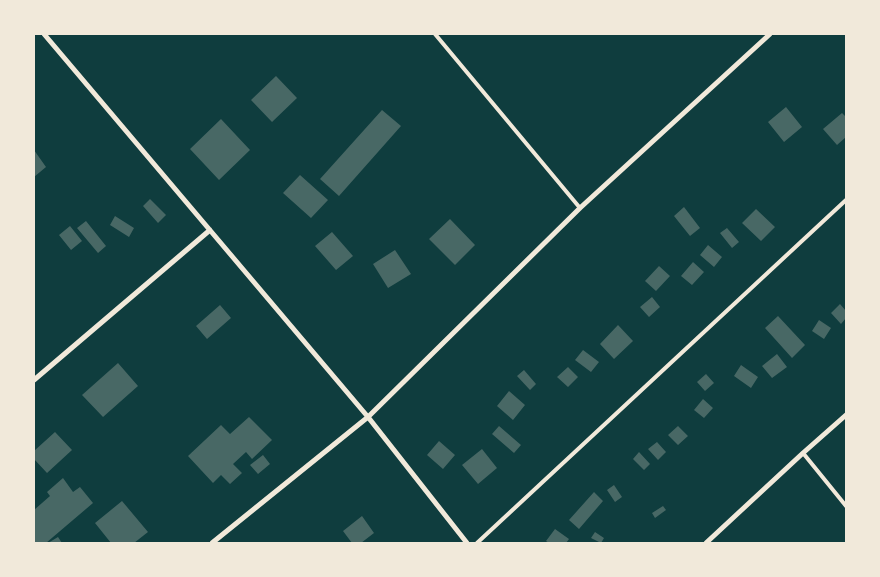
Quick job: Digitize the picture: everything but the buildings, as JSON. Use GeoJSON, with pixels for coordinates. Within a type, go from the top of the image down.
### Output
{"type":"FeatureCollection","features":[{"type":"Feature","properties":{"kind":"street"},"geometry":{"type":"LineString","coordinates":[[44,34],[368,417],[467,543]]}},
{"type":"Feature","properties":{"kind":"street"},"geometry":{"type":"LineString","coordinates":[[212,543],[368,417],[580,208],[770,34]]}},
{"type":"Feature","properties":{"kind":"street"},"geometry":{"type":"LineString","coordinates":[[34,380],[210,230]]}},
{"type":"Feature","properties":{"kind":"street"},"geometry":{"type":"LineString","coordinates":[[706,543],[846,415]]}},
{"type":"Feature","properties":{"kind":"lane"},"geometry":{"type":"LineString","coordinates":[[435,34],[580,208]]}},
{"type":"Feature","properties":{"kind":"lane"},"geometry":{"type":"LineString","coordinates":[[477,543],[846,200]]}},
{"type":"Feature","properties":{"kind":"lane"},"geometry":{"type":"LineString","coordinates":[[803,453],[846,506]]}}]}
